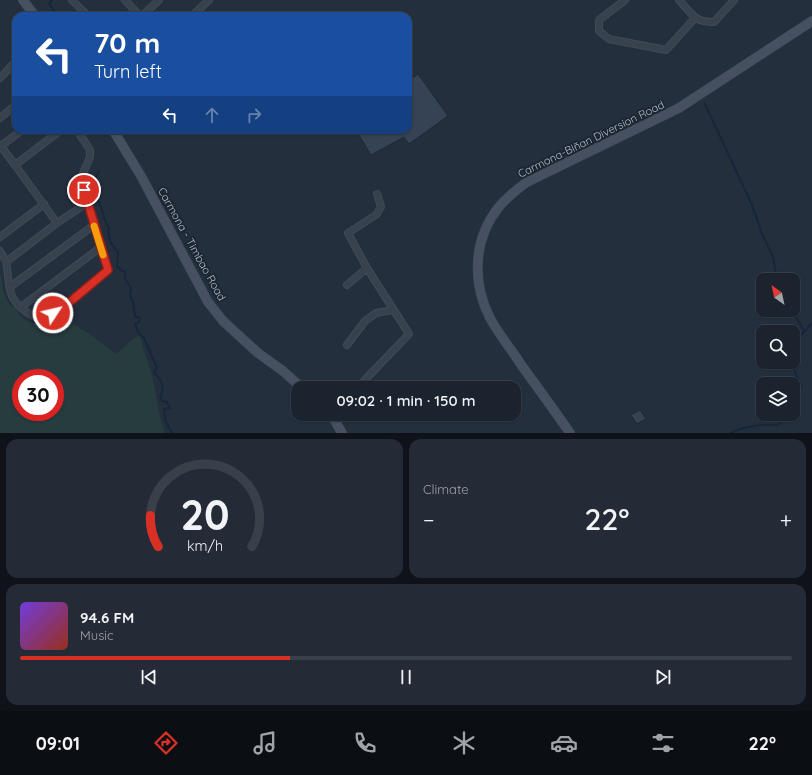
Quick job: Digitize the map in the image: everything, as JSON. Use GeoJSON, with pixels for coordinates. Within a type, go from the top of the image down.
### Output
{"type":"FeatureCollection","features":[{"type":"Feature","properties":{"kind":"main road"},"geometry":{"type":"LineString","coordinates":[[23,0],[32,12]]}},
{"type":"Feature","properties":{"kind":"main road","name":"Carmona-Biñan Diversion Road"},"geometry":{"type":"LineString","coordinates":[[570,433],[496,328],[485,308],[479,282],[478,261],[481,242],[492,216],[510,195],[527,182],[679,108],[812,22]]}},
{"type":"Feature","properties":{"kind":"main road","name":"Carmona - Timbao Road"},"geometry":{"type":"LineString","coordinates":[[115,134],[141,176],[208,302],[223,321],[258,353],[294,381]]}},
{"type":"Feature","properties":{"kind":"main road"},"geometry":{"type":"LineString","coordinates":[[336,421],[342,433]]}},
{"type":"Feature","properties":{"kind":"street"},"geometry":{"type":"LineString","coordinates":[[72,0],[84,12]]}},
{"type":"Feature","properties":{"kind":"street"},"geometry":{"type":"LineString","coordinates":[[125,0],[137,12]]}},
{"type":"Feature","properties":{"kind":"street"},"geometry":{"type":"LineString","coordinates":[[146,12],[159,0]]}},
{"type":"Feature","properties":{"kind":"street"},"geometry":{"type":"LineString","coordinates":[[196,12],[209,0]]}},
{"type":"Feature","properties":{"kind":"street"},"geometry":{"type":"LineString","coordinates":[[625,0],[599,20],[599,31],[609,39],[666,50],[695,18]]}},
{"type":"Feature","properties":{"kind":"street"},"geometry":{"type":"LineString","coordinates":[[679,0],[695,18],[703,22],[714,22],[734,0]]}},
{"type":"Feature","properties":{"kind":"street"},"geometry":{"type":"LineString","coordinates":[[0,78],[12,65]]}},
{"type":"Feature","properties":{"kind":"street"},"geometry":{"type":"LineString","coordinates":[[0,118],[12,109]]}},
{"type":"Feature","properties":{"kind":"street"},"geometry":{"type":"LineString","coordinates":[[16,134],[0,146],[57,223]]}},
{"type":"Feature","properties":{"kind":"street"},"geometry":{"type":"LineString","coordinates":[[15,165],[56,134]]}},
{"type":"Feature","properties":{"kind":"street"},"geometry":{"type":"LineString","coordinates":[[0,251],[6,262],[10,287],[14,299],[21,307],[33,316],[42,317],[53,313],[71,301],[108,270],[86,203],[81,178],[90,157],[90,150],[80,134]]}},
{"type":"Feature","properties":{"kind":"street"},"geometry":{"type":"LineString","coordinates":[[364,381],[409,334],[367,268],[348,233],[376,215],[381,207],[377,194]]}},
{"type":"Feature","properties":{"kind":"street"},"geometry":{"type":"LineString","coordinates":[[6,262],[86,203]]}},
{"type":"Feature","properties":{"kind":"street"},"geometry":{"type":"LineString","coordinates":[[0,237],[44,204]]}},
{"type":"Feature","properties":{"kind":"street"},"geometry":{"type":"LineString","coordinates":[[10,287],[94,225]]}},
{"type":"Feature","properties":{"kind":"street"},"geometry":{"type":"LineString","coordinates":[[21,307],[101,247]]}},
{"type":"Feature","properties":{"kind":"street"},"geometry":{"type":"LineString","coordinates":[[347,285],[367,268]]}},
{"type":"Feature","properties":{"kind":"street"},"geometry":{"type":"LineString","coordinates":[[348,345],[365,321],[376,313],[393,310]]}},
{"type":"Feature","properties":{"kind":"green space"},"geometry":{"type":"Polygon","coordinates":[[[0,272],[4,293],[8,302],[11,306],[16,308],[23,318],[31,323],[34,324],[49,319],[68,322],[93,336],[116,354],[139,334],[153,379],[161,421],[165,433],[0,433],[0,272]]]}},
{"type":"Feature","properties":{"kind":"building"},"geometry":{"type":"Polygon","coordinates":[[[418,74],[448,116],[409,144],[404,137],[371,155],[358,134],[412,134],[412,78],[418,74]]]}},
{"type":"Feature","properties":{"kind":"building"},"geometry":{"type":"Polygon","coordinates":[[[640,410],[646,419],[637,424],[631,415],[640,410]]]}},
{"type":"Feature","properties":{"kind":"waterway"},"geometry":{"type":"LineString","coordinates":[[52,0],[49,3],[55,12]]}},
{"type":"Feature","properties":{"kind":"waterway"},"geometry":{"type":"LineString","coordinates":[[705,104],[752,205],[762,234],[773,257],[776,273]]}},
{"type":"Feature","properties":{"kind":"waterway"},"geometry":{"type":"LineString","coordinates":[[99,171],[94,183],[95,193],[105,222],[109,228],[110,241],[118,252],[117,266],[122,271],[125,271],[125,278],[131,288],[130,295],[133,302],[135,316],[140,318],[139,322],[135,324],[139,334],[144,338],[157,368],[154,373],[161,381],[163,387],[160,397],[162,401],[167,402],[170,408],[164,409],[165,420],[172,433]]}},
{"type":"Feature","properties":{"kind":"waterway"},"geometry":{"type":"LineString","coordinates":[[796,317],[804,331]]}},
{"type":"Feature","properties":{"kind":"waterway"},"geometry":{"type":"LineString","coordinates":[[797,377],[795,372],[794,343],[812,323]]}},
{"type":"Feature","properties":{"kind":"waterway"},"geometry":{"type":"LineString","coordinates":[[800,384],[800,390]]}},
{"type":"Feature","properties":{"kind":"waterway"},"geometry":{"type":"LineString","coordinates":[[730,433],[743,428],[761,425],[777,425],[783,421]]}},
{"type":"Feature","properties":{"kind":"slow traffic"},"geometry":{"type":"LineString","coordinates":[[94,226],[103,255]]}},
{"type":"Feature","properties":{"kind":"route"},"geometry":{"type":"LineString","coordinates":[[53,313],[71,301],[108,270],[86,203],[84,190]]}}]}
